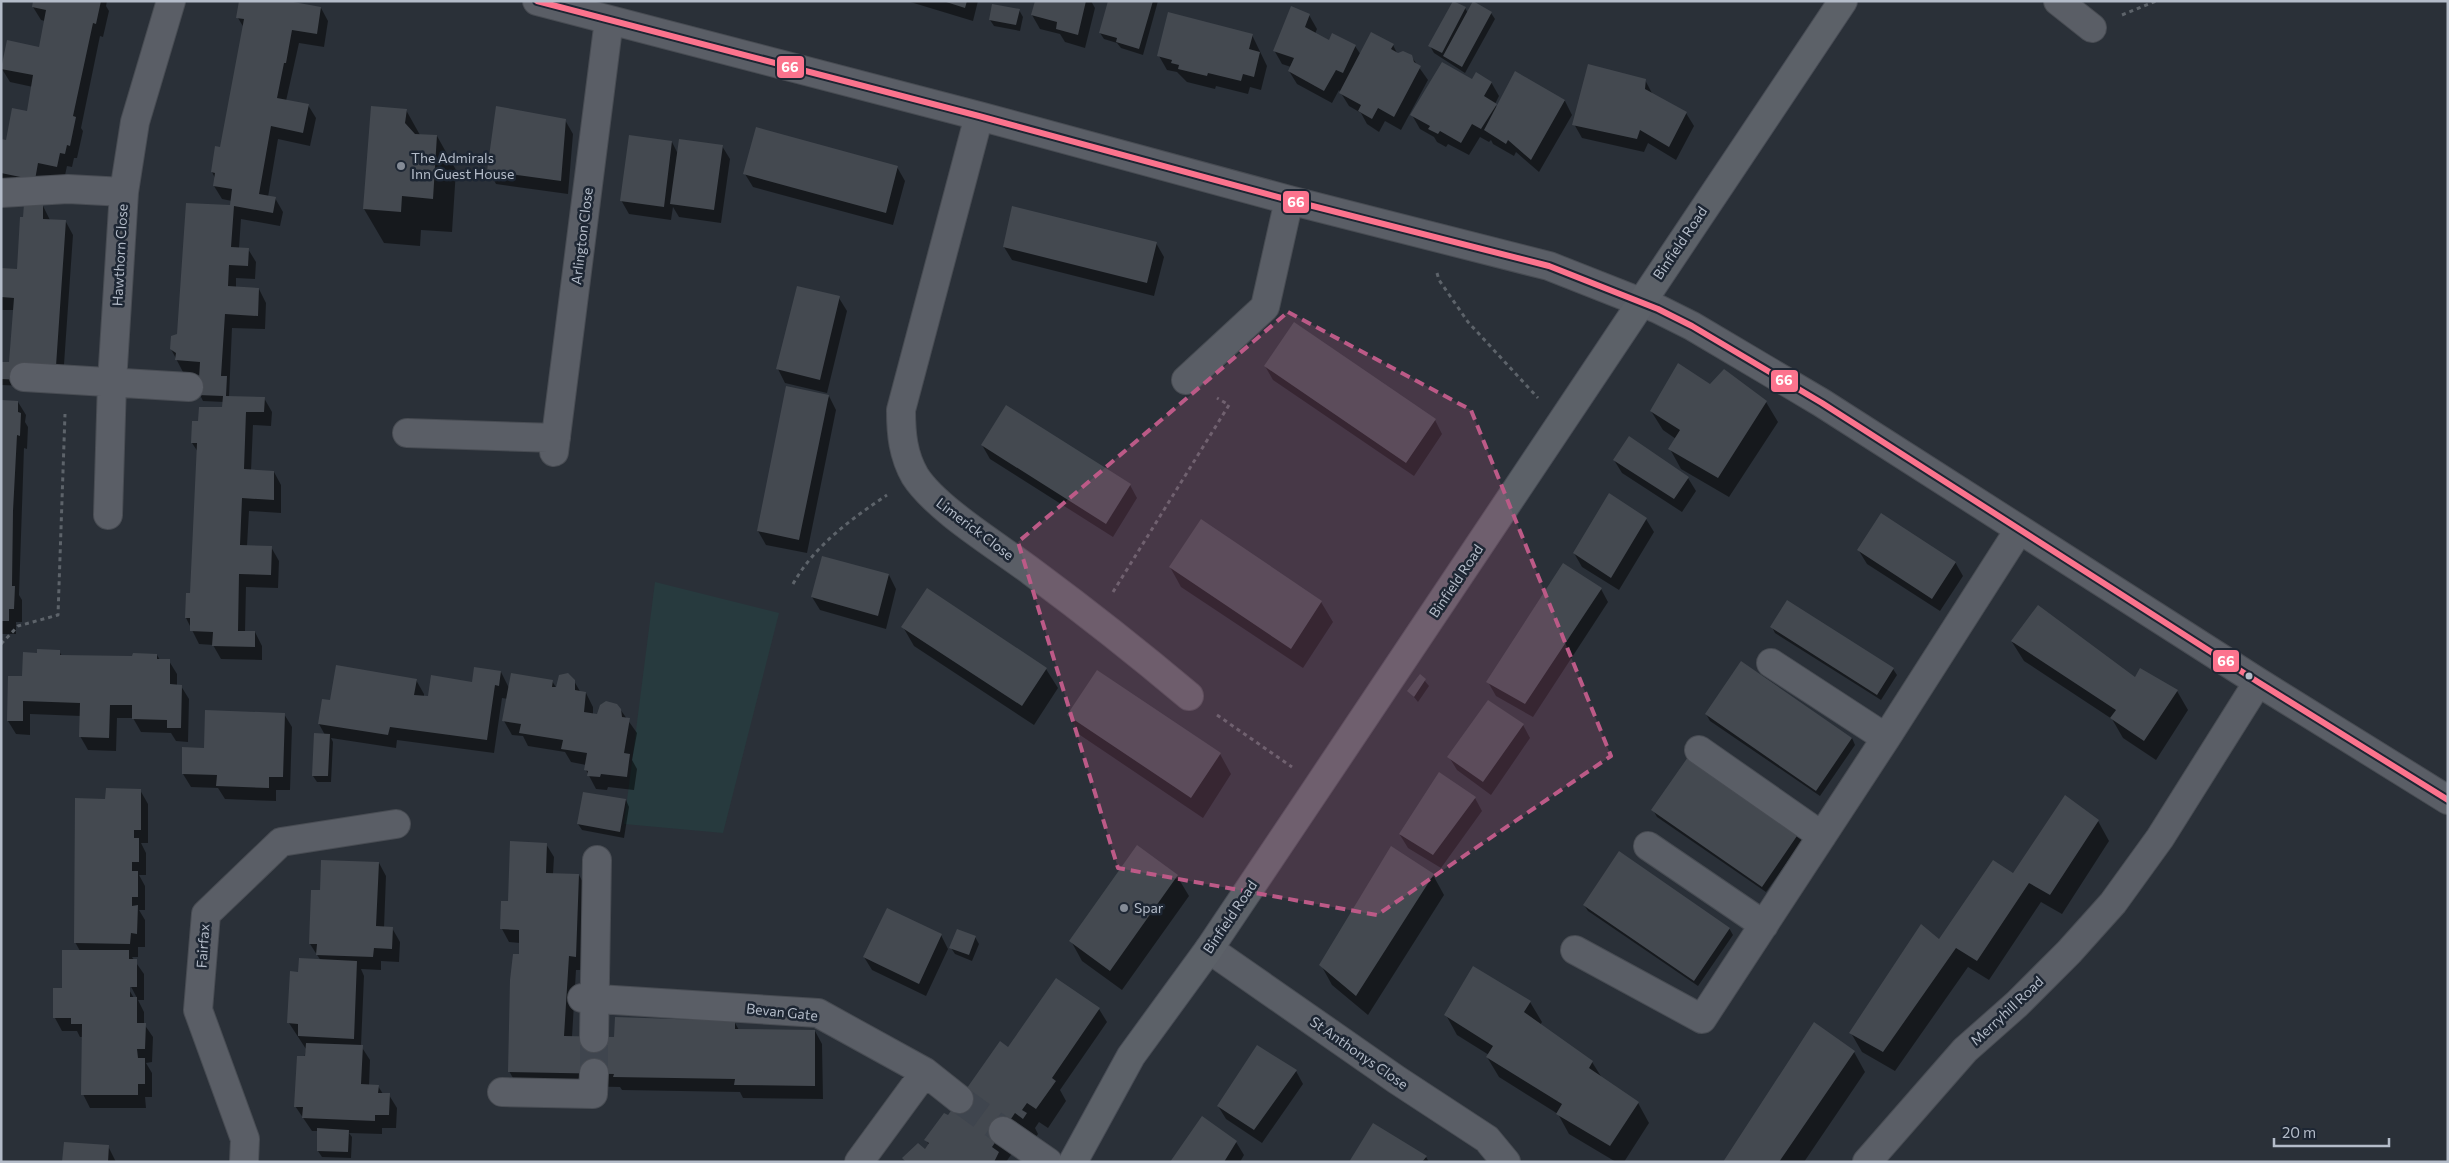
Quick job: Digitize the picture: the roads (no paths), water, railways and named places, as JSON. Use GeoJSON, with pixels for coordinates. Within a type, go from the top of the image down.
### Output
{"type":"FeatureCollection","features":[{"type":"Feature","properties":{"kind":"main road","name":"Binfield Road"},"geometry":{"type":"LineString","coordinates":[[1073,1162],[1131,1056],[1209,949],[1842,1]]}},
{"type":"Feature","properties":{"kind":"street","name":"Hawthorn Close"},"geometry":{"type":"LineString","coordinates":[[108,515],[112,382],[124,192],[135,122],[171,1]]}},
{"type":"Feature","properties":{"kind":"street"},"geometry":{"type":"LineString","coordinates":[[537,1],[979,116],[1289,200],[1549,266],[1640,302],[1692,326],[1822,404],[2258,682],[2448,800]]}},
{"type":"Feature","properties":{"kind":"street"},"geometry":{"type":"LineString","coordinates":[[2058,1],[2092,28]]}},
{"type":"Feature","properties":{"kind":"street","name":"Arlington Close"},"geometry":{"type":"LineString","coordinates":[[407,433],[555,445],[609,20]]}},
{"type":"Feature","properties":{"kind":"street","name":"Limerick Close"},"geometry":{"type":"LineString","coordinates":[[979,116],[901,410],[904,447],[916,476],[940,504],[1096,619],[1189,696]]}},
{"type":"Feature","properties":{"kind":"street"},"geometry":{"type":"LineString","coordinates":[[1,193],[68,189],[124,192]]}},
{"type":"Feature","properties":{"kind":"street"},"geometry":{"type":"LineString","coordinates":[[1186,380],[1265,307],[1289,200]]}},
{"type":"Feature","properties":{"kind":"street"},"geometry":{"type":"LineString","coordinates":[[24,377],[189,387]]}},
{"type":"Feature","properties":{"kind":"street"},"geometry":{"type":"LineString","coordinates":[[1575,950],[1702,1019],[1886,738],[2019,530]]}},
{"type":"Feature","properties":{"kind":"street"},"geometry":{"type":"LineString","coordinates":[[1771,663],[1886,738]]}},
{"type":"Feature","properties":{"kind":"street","name":"Merryhill Road"},"geometry":{"type":"LineString","coordinates":[[1867,1162],[1965,1050],[2017,1004],[2062,959],[2113,902],[2160,838],[2258,682]]}},
{"type":"Feature","properties":{"kind":"street"},"geometry":{"type":"LineString","coordinates":[[1699,750],[1822,836]]}},
{"type":"Feature","properties":{"kind":"street","name":"Fairfax"},"geometry":{"type":"LineString","coordinates":[[244,1162],[245,1139],[198,1010],[206,914],[280,842],[396,824]]}},
{"type":"Feature","properties":{"kind":"street"},"geometry":{"type":"LineString","coordinates":[[1648,846],[1764,924]]}},
{"type":"Feature","properties":{"kind":"street"},"geometry":{"type":"LineString","coordinates":[[594,1038],[588,998],[597,860]]}},
{"type":"Feature","properties":{"kind":"street","name":"St Anthonys Close"},"geometry":{"type":"LineString","coordinates":[[1209,949],[1487,1139],[1506,1162]]}},
{"type":"Feature","properties":{"kind":"street","name":"Bevan Gate"},"geometry":{"type":"LineString","coordinates":[[588,998],[818,1013],[925,1072],[960,1099]]}},
{"type":"Feature","properties":{"kind":"street"},"geometry":{"type":"LineString","coordinates":[[859,1162],[925,1072]]}},
{"type":"Feature","properties":{"kind":"street"},"geometry":{"type":"LineString","coordinates":[[502,1092],[594,1094],[594,1074]]}},
{"type":"Feature","properties":{"kind":"street"},"geometry":{"type":"LineString","coordinates":[[1003,1131],[1048,1162]]}},
{"type":"Feature","properties":{"kind":"tunnel"},"geometry":{"type":"LineString","coordinates":[[594,1038],[594,1073]]}},
{"type":"Feature","properties":{"kind":"tunnel"},"geometry":{"type":"LineString","coordinates":[[959,1099],[1003,1131]]}},
{"type":"Feature","properties":{"kind":"place","name":"The Admirals Inn Guest House"},"geometry":{"type":"Point","coordinates":[401,166]}},
{"type":"Feature","properties":{"kind":"place","name":"Spar"},"geometry":{"type":"Point","coordinates":[1124,908]}}]}
